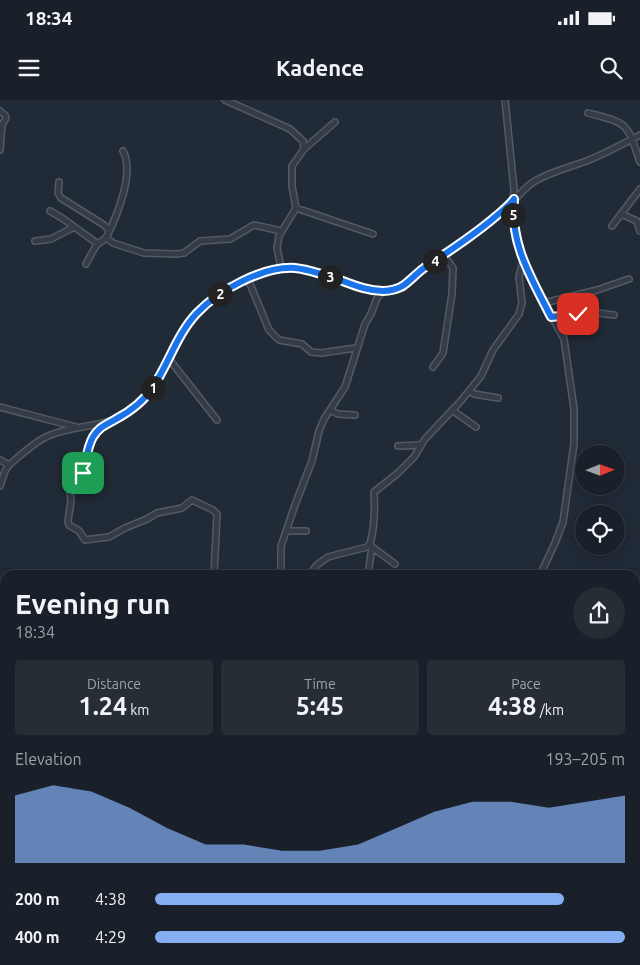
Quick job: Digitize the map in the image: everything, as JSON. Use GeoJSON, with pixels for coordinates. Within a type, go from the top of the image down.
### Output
{"type":"FeatureCollection","features":[{"type":"Feature","properties":{"kind":"street"},"geometry":{"type":"LineString","coordinates":[[225,100],[290,129],[302,141],[304,149]]}},
{"type":"Feature","properties":{"kind":"street"},"geometry":{"type":"LineString","coordinates":[[505,100],[516,238],[523,261],[564,339],[574,409],[574,444],[563,522],[542,570]]}},
{"type":"Feature","properties":{"kind":"street"},"geometry":{"type":"LineString","coordinates":[[0,111],[6,118],[2,126],[0,150]]}},
{"type":"Feature","properties":{"kind":"street"},"geometry":{"type":"LineString","coordinates":[[588,113],[617,120],[627,128],[640,162]]}},
{"type":"Feature","properties":{"kind":"street"},"geometry":{"type":"LineString","coordinates":[[281,268],[277,248],[281,231],[296,208],[291,171],[293,162],[304,149],[335,122]]}},
{"type":"Feature","properties":{"kind":"street"},"geometry":{"type":"LineString","coordinates":[[0,486],[9,465],[46,437],[76,427],[105,424],[117,419],[140,402],[152,389],[183,329],[197,313],[218,295],[248,279],[281,268],[301,269],[365,289],[383,291],[403,286],[424,268],[483,227],[529,186],[545,176],[590,160],[640,135]]}},
{"type":"Feature","properties":{"kind":"street"},"geometry":{"type":"LineString","coordinates":[[86,264],[98,244],[106,238],[123,194],[127,166],[123,151]]}},
{"type":"Feature","properties":{"kind":"street"},"geometry":{"type":"LineString","coordinates":[[59,182],[58,194],[61,198],[109,230]]}},
{"type":"Feature","properties":{"kind":"street"},"geometry":{"type":"LineString","coordinates":[[612,226],[640,189]]}},
{"type":"Feature","properties":{"kind":"street"},"geometry":{"type":"LineString","coordinates":[[296,208],[373,234]]}},
{"type":"Feature","properties":{"kind":"street"},"geometry":{"type":"LineString","coordinates":[[50,211],[98,244]]}},
{"type":"Feature","properties":{"kind":"street"},"geometry":{"type":"LineString","coordinates":[[621,214],[637,221],[640,231]]}},
{"type":"Feature","properties":{"kind":"street"},"geometry":{"type":"LineString","coordinates":[[106,238],[113,243],[144,253],[177,254],[184,253],[200,241],[230,239],[254,225],[281,231]]}},
{"type":"Feature","properties":{"kind":"street"},"geometry":{"type":"LineString","coordinates":[[35,241],[51,239],[74,227]]}},
{"type":"Feature","properties":{"kind":"street"},"geometry":{"type":"LineString","coordinates":[[433,367],[442,353],[452,294],[453,268],[444,255]]}},
{"type":"Feature","properties":{"kind":"street"},"geometry":{"type":"LineString","coordinates":[[369,570],[376,507],[374,492],[398,473],[414,457],[420,445],[470,391],[481,376],[499,339],[519,314],[522,303],[519,277],[523,261]]}},
{"type":"Feature","properties":{"kind":"street"},"geometry":{"type":"LineString","coordinates":[[248,279],[269,330],[278,340],[302,344],[312,352],[321,353],[356,348]]}},
{"type":"Feature","properties":{"kind":"street"},"geometry":{"type":"LineString","coordinates":[[544,303],[604,288],[629,279]]}},
{"type":"Feature","properties":{"kind":"street"},"geometry":{"type":"LineString","coordinates":[[281,570],[281,552],[286,531],[312,461],[319,431],[345,388],[364,324],[371,314],[377,298],[383,291]]}},
{"type":"Feature","properties":{"kind":"street"},"geometry":{"type":"LineString","coordinates":[[551,317],[598,313],[614,315]]}},
{"type":"Feature","properties":{"kind":"street"},"geometry":{"type":"LineString","coordinates":[[169,359],[217,420]]}},
{"type":"Feature","properties":{"kind":"street"},"geometry":{"type":"LineString","coordinates":[[470,391],[474,394],[498,398]]}},
{"type":"Feature","properties":{"kind":"street"},"geometry":{"type":"LineString","coordinates":[[0,407],[76,427]]}},
{"type":"Feature","properties":{"kind":"street"},"geometry":{"type":"LineString","coordinates":[[330,410],[338,414],[355,415]]}},
{"type":"Feature","properties":{"kind":"street"},"geometry":{"type":"LineString","coordinates":[[452,410],[476,427]]}},
{"type":"Feature","properties":{"kind":"street"},"geometry":{"type":"LineString","coordinates":[[105,424],[91,439],[82,476],[69,483],[71,501],[69,525],[79,531],[85,540],[109,537],[157,513],[182,508],[190,501],[195,501],[213,510],[216,514],[214,570]]}},
{"type":"Feature","properties":{"kind":"street"},"geometry":{"type":"LineString","coordinates":[[398,446],[420,445]]}},
{"type":"Feature","properties":{"kind":"street"},"geometry":{"type":"LineString","coordinates":[[0,460],[9,465]]}},
{"type":"Feature","properties":{"kind":"street"},"geometry":{"type":"LineString","coordinates":[[286,531],[306,531]]}},
{"type":"Feature","properties":{"kind":"street"},"geometry":{"type":"LineString","coordinates":[[313,570],[328,557],[367,546],[371,546],[395,564]]}},
{"type":"Feature","properties":{"kind":"route"},"geometry":{"type":"LineString","coordinates":[[83,473],[91,439],[105,424],[128,412],[152,389],[183,329],[197,313],[218,295],[248,279],[270,271],[281,268],[301,269],[365,289],[383,291],[393,289],[403,286],[424,268],[466,240],[514,199],[514,226],[519,250],[527,271],[551,317],[578,314]]}}]}
